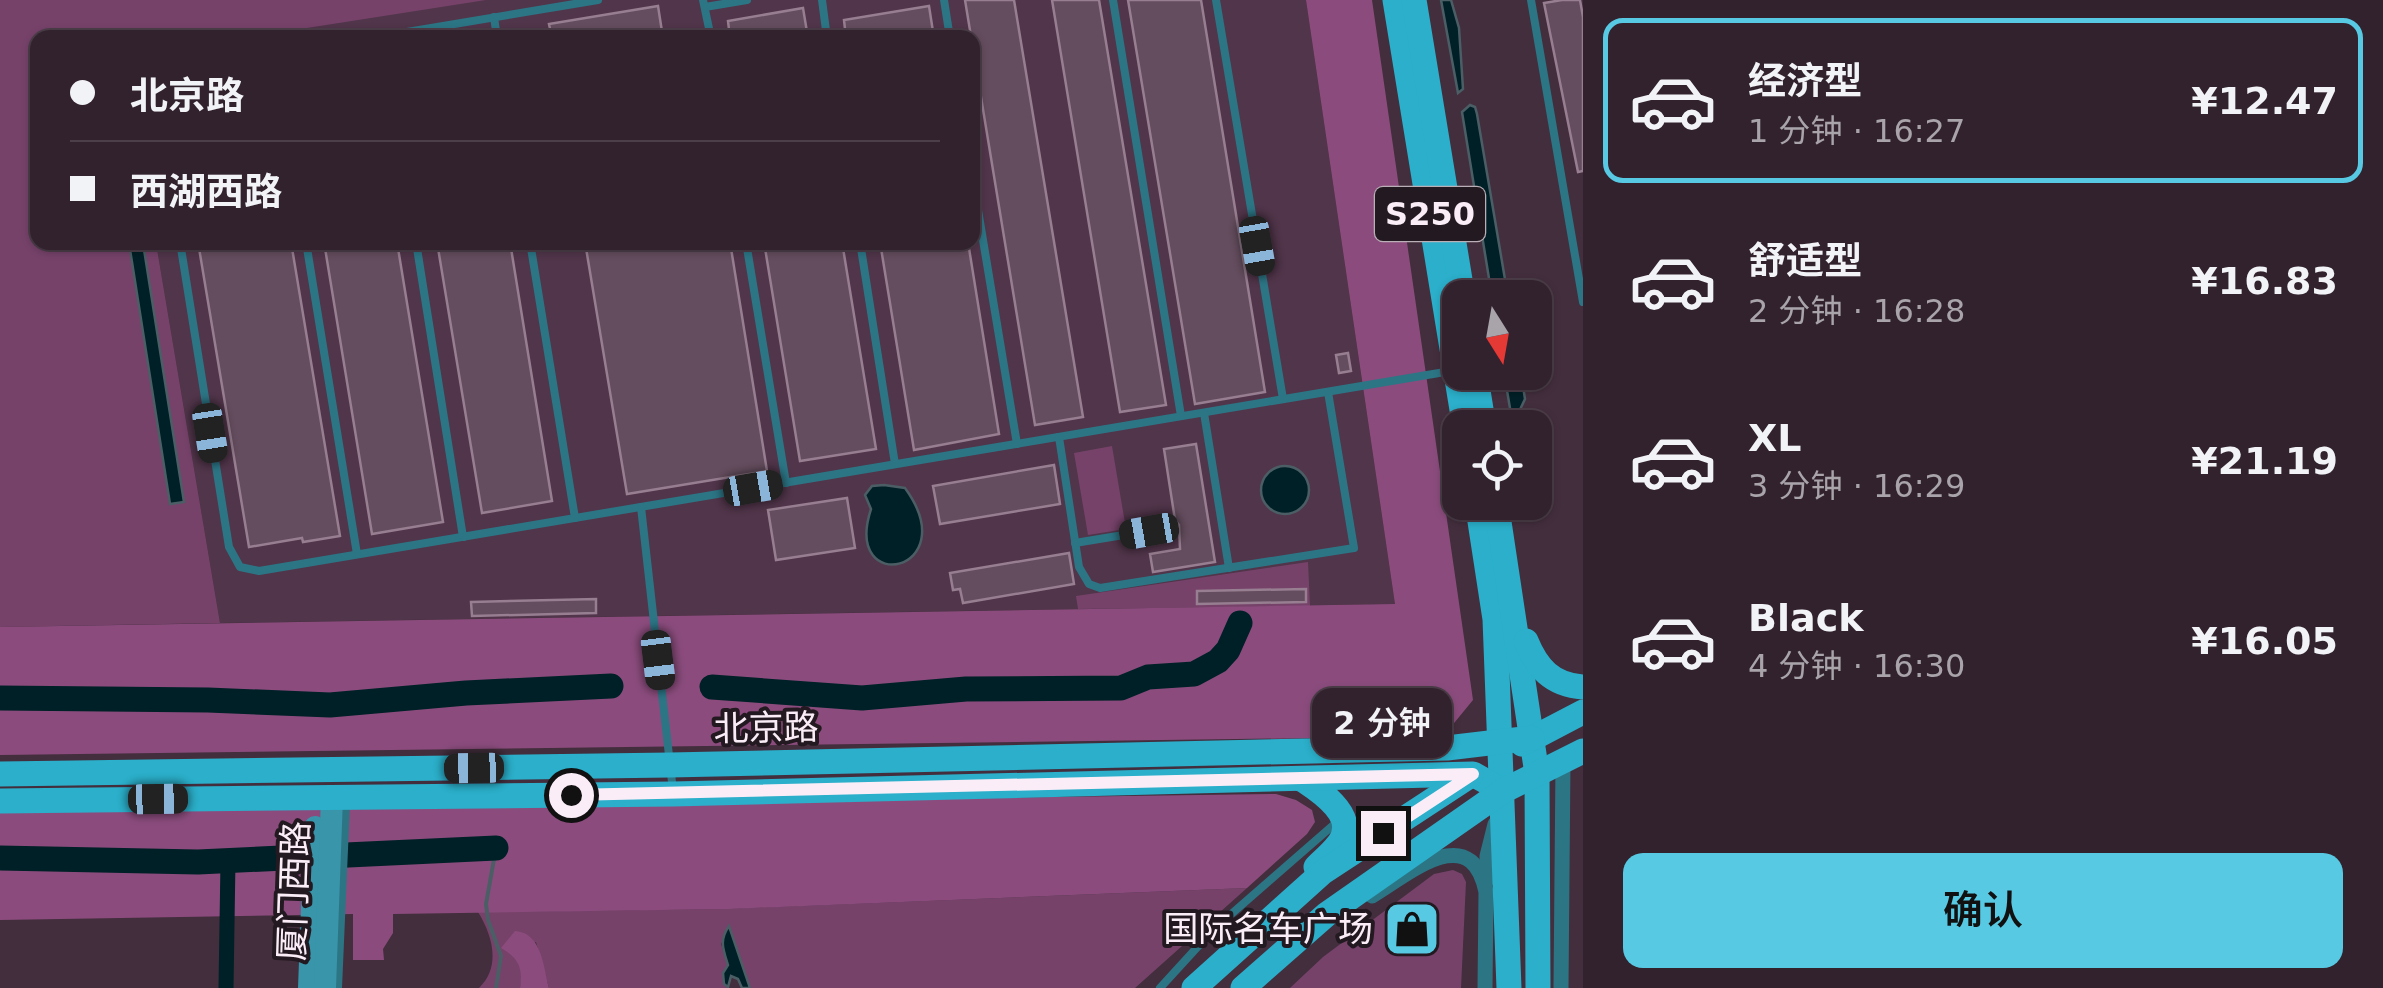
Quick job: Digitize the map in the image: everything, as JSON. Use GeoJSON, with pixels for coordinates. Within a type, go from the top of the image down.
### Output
{"type":"FeatureCollection","features":[{"type":"Feature","properties":{"kind":"main road","name":"S250"},"geometry":{"type":"LineString","coordinates":[[1395,0],[1448,280]]}},
{"type":"Feature","properties":{"kind":"main road","name":"S250"},"geometry":{"type":"LineString","coordinates":[[1414,0],[1460,280]]}},
{"type":"Feature","properties":{"kind":"main road"},"geometry":{"type":"LineString","coordinates":[[1480,520],[1496,619],[1532,738],[1537,774],[1538,988]]}},
{"type":"Feature","properties":{"kind":"main road"},"geometry":{"type":"LineString","coordinates":[[1499,520],[1514,612],[1534,663],[1542,671],[1576,681]]}},
{"type":"Feature","properties":{"kind":"main road"},"geometry":{"type":"LineString","coordinates":[[1509,988],[1496,890],[1503,791],[1501,748],[1514,612]]}},
{"type":"Feature","properties":{"kind":"main road"},"geometry":{"type":"LineString","coordinates":[[1194,988],[1324,872],[1473,774],[1501,748],[1532,738],[1583,712]]}},
{"type":"Feature","properties":{"kind":"main road","name":"北京路"},"geometry":{"type":"LineString","coordinates":[[0,774],[1501,748]]}},
{"type":"Feature","properties":{"kind":"main road"},"geometry":{"type":"LineString","coordinates":[[1243,988],[1326,914],[1503,791],[1573,756]]}},
{"type":"Feature","properties":{"kind":"main road"},"geometry":{"type":"LineString","coordinates":[[1473,774],[1503,791]]}},
{"type":"Feature","properties":{"kind":"main road","name":"北京路"},"geometry":{"type":"LineString","coordinates":[[0,801],[673,794],[1473,774]]}},
{"type":"Feature","properties":{"kind":"main road"},"geometry":{"type":"LineString","coordinates":[[1289,902],[1344,836],[1342,818],[1328,797],[1303,780]]}},
{"type":"Feature","properties":{"kind":"street"},"geometry":{"type":"LineString","coordinates":[[1561,988],[1573,756]]}},
{"type":"Feature","properties":{"kind":"street","name":"厦门西路"},"geometry":{"type":"LineString","coordinates":[[325,988],[332,797]]}},
{"type":"Feature","properties":{"kind":"street"},"geometry":{"type":"LineString","coordinates":[[1326,914],[1370,898],[1433,860],[1447,855],[1472,860],[1496,890],[1486,988]]}},
{"type":"Feature","properties":{"kind":"street","name":"厦门西路"},"geometry":{"type":"LineString","coordinates":[[309,988],[327,889]]}},
{"type":"Feature","properties":{"kind":"lane"},"geometry":{"type":"LineString","coordinates":[[421,30],[598,0]]}},
{"type":"Feature","properties":{"kind":"lane"},"geometry":{"type":"LineString","coordinates":[[710,30],[704,3],[746,0]]}},
{"type":"Feature","properties":{"kind":"lane"},"geometry":{"type":"LineString","coordinates":[[822,0],[827,30]]}},
{"type":"Feature","properties":{"kind":"lane"},"geometry":{"type":"LineString","coordinates":[[944,0],[949,30]]}},
{"type":"Feature","properties":{"kind":"lane"},"geometry":{"type":"LineString","coordinates":[[1113,0],[1181,416]]}},
{"type":"Feature","properties":{"kind":"lane"},"geometry":{"type":"LineString","coordinates":[[1216,0],[1283,400]]}},
{"type":"Feature","properties":{"kind":"lane"},"geometry":{"type":"LineString","coordinates":[[1530,0],[1583,302]]}},
{"type":"Feature","properties":{"kind":"lane"},"geometry":{"type":"LineString","coordinates":[[494,17],[496,30]]}},
{"type":"Feature","properties":{"kind":"lane"},"geometry":{"type":"LineString","coordinates":[[980,222],[1017,444]]}},
{"type":"Feature","properties":{"kind":"lane"},"geometry":{"type":"LineString","coordinates":[[1572,240],[1583,238]]}},
{"type":"Feature","properties":{"kind":"lane"},"geometry":{"type":"LineString","coordinates":[[181,250],[228,547],[240,567],[258,571],[1442,375]]}},
{"type":"Feature","properties":{"kind":"lane"},"geometry":{"type":"LineString","coordinates":[[307,250],[357,554]]}},
{"type":"Feature","properties":{"kind":"lane"},"geometry":{"type":"LineString","coordinates":[[417,250],[463,536]]}},
{"type":"Feature","properties":{"kind":"lane"},"geometry":{"type":"LineString","coordinates":[[531,250],[575,518]]}},
{"type":"Feature","properties":{"kind":"lane"},"geometry":{"type":"LineString","coordinates":[[747,250],[786,483]]}},
{"type":"Feature","properties":{"kind":"lane"},"geometry":{"type":"LineString","coordinates":[[861,250],[895,464]]}},
{"type":"Feature","properties":{"kind":"lane"},"geometry":{"type":"LineString","coordinates":[[1059,437],[1075,544],[1082,575],[1089,584],[1100,588],[1354,548],[1328,392]]}},
{"type":"Feature","properties":{"kind":"lane"},"geometry":{"type":"LineString","coordinates":[[1204,413],[1229,568]]}},
{"type":"Feature","properties":{"kind":"lane"},"geometry":{"type":"LineString","coordinates":[[641,507],[673,794]]}},
{"type":"Feature","properties":{"kind":"lane"},"geometry":{"type":"LineString","coordinates":[[1075,544],[1172,527]]}},
{"type":"Feature","properties":{"kind":"lane"},"geometry":{"type":"LineString","coordinates":[[1160,988],[1213,930],[1342,818]]}},
{"type":"Feature","properties":{"kind":"lane"},"geometry":{"type":"LineString","coordinates":[[1496,890],[1539,886]]}},
{"type":"Feature","properties":{"kind":"lane"},"geometry":{"type":"LineString","coordinates":[[327,889],[338,988]]}},
{"type":"Feature","properties":{"kind":"shaded area"},"geometry":{"type":"Polygon","coordinates":[[[0,0],[1306,0],[1395,604],[220,623],[157,250],[980,250],[980,30],[30,30],[0,0]]]}},
{"type":"Feature","properties":{"kind":"shaded area"},"geometry":{"type":"Polygon","coordinates":[[[0,0],[486,0],[294,30],[30,30],[30,250],[157,250],[220,623],[0,627],[0,0]]]}},
{"type":"Feature","properties":{"kind":"shaded area"},"geometry":{"type":"Polygon","coordinates":[[[1306,0],[1372,0],[1442,485],[1442,520],[1447,520],[1473,700],[1450,728],[1319,738],[0,755],[0,627],[1395,604],[1306,0]]]}},
{"type":"Feature","properties":{"kind":"shaded area"},"geometry":{"type":"Polygon","coordinates":[[[1112,446],[1126,529],[1088,535],[1074,453],[1112,446]]]}},
{"type":"Feature","properties":{"kind":"shaded area"},"geometry":{"type":"Polygon","coordinates":[[[1308,562],[1310,606],[1078,609],[1076,596],[1308,562]]]}},
{"type":"Feature","properties":{"kind":"shaded area"},"geometry":{"type":"Polygon","coordinates":[[[1276,794],[1312,810],[1315,822],[1307,834],[1247,888],[729,909],[393,914],[393,933],[383,949],[384,960],[353,960],[353,914],[0,920],[0,811],[1276,794]]]}},
{"type":"Feature","properties":{"kind":"shaded area","name":"国际名车广场"},"geometry":{"type":"Polygon","coordinates":[[[1453,870],[1462,874],[1466,882],[1461,988],[1290,988],[1323,957],[1434,874],[1453,870]]]}},
{"type":"Feature","properties":{"kind":"shaded area"},"geometry":{"type":"Polygon","coordinates":[[[1247,888],[1135,988],[750,988],[729,927],[721,944],[728,966],[724,984],[729,988],[549,988],[536,942],[514,955],[523,971],[520,988],[479,988],[490,971],[492,951],[478,912],[723,909],[1247,888]]]}},
{"type":"Feature","properties":{"kind":"shaded area"},"geometry":{"type":"Polygon","coordinates":[[[515,931],[524,933],[536,944],[549,988],[520,988],[518,964],[501,948],[515,931]]]}},
{"type":"Feature","properties":{"kind":"water"},"geometry":{"type":"Polygon","coordinates":[[[1441,0],[1451,0],[1459,28],[1463,89],[1458,93],[1441,0]]]}},
{"type":"Feature","properties":{"kind":"water"},"geometry":{"type":"Polygon","coordinates":[[[1470,105],[1477,114],[1505,280],[1489,280],[1462,112],[1470,105]]]}},
{"type":"Feature","properties":{"kind":"water"},"geometry":{"type":"Polygon","coordinates":[[[130,250],[144,250],[184,502],[170,504],[130,250]]]}},
{"type":"Feature","properties":{"kind":"water"},"geometry":{"type":"Polygon","coordinates":[[[1507,390],[1524,390],[1525,399],[1520,410],[1510,410],[1507,390]]]}},
{"type":"Feature","properties":{"kind":"water"},"geometry":{"type":"Polygon","coordinates":[[[1285,466],[1302,473],[1309,490],[1302,507],[1285,514],[1268,507],[1261,490],[1268,473],[1285,466]]]}},
{"type":"Feature","properties":{"kind":"water"},"geometry":{"type":"Polygon","coordinates":[[[872,486],[905,488],[920,517],[921,539],[913,555],[900,563],[885,564],[873,555],[867,537],[871,509],[865,495],[872,486]]]}},
{"type":"Feature","properties":{"kind":"water"},"geometry":{"type":"Polygon","coordinates":[[[729,926],[750,988],[742,988],[738,979],[731,976],[728,987],[724,984],[723,973],[728,965],[723,940],[729,926]]]}},
{"type":"Feature","properties":{"kind":"building"},"geometry":{"type":"Polygon","coordinates":[[[965,0],[1014,0],[1083,417],[1035,425],[980,91],[980,30],[970,30],[965,0]]]}},
{"type":"Feature","properties":{"kind":"building"},"geometry":{"type":"Polygon","coordinates":[[[1052,0],[1099,0],[1166,405],[1120,412],[1052,0]]]}},
{"type":"Feature","properties":{"kind":"building"},"geometry":{"type":"Polygon","coordinates":[[[1128,0],[1201,0],[1265,392],[1195,404],[1128,0]]]}},
{"type":"Feature","properties":{"kind":"building"},"geometry":{"type":"Polygon","coordinates":[[[1580,0],[1583,17],[1583,171],[1578,172],[1544,3],[1580,0]]]}},
{"type":"Feature","properties":{"kind":"building"},"geometry":{"type":"Polygon","coordinates":[[[658,6],[662,30],[550,30],[549,24],[658,6]]]}},
{"type":"Feature","properties":{"kind":"building"},"geometry":{"type":"Polygon","coordinates":[[[929,6],[933,30],[845,30],[844,20],[929,6]]]}},
{"type":"Feature","properties":{"kind":"building"},"geometry":{"type":"Polygon","coordinates":[[[803,8],[807,30],[729,30],[728,21],[803,8]]]}},
{"type":"Feature","properties":{"kind":"building"},"geometry":{"type":"Polygon","coordinates":[[[199,250],[292,250],[340,536],[249,547],[199,250]]]}},
{"type":"Feature","properties":{"kind":"building"},"geometry":{"type":"Polygon","coordinates":[[[325,250],[398,250],[443,522],[372,534],[325,250]]]}},
{"type":"Feature","properties":{"kind":"building"},"geometry":{"type":"Polygon","coordinates":[[[438,250],[511,250],[552,501],[482,513],[438,250]]]}},
{"type":"Feature","properties":{"kind":"building"},"geometry":{"type":"Polygon","coordinates":[[[586,250],[731,250],[767,471],[627,494],[586,250]]]}},
{"type":"Feature","properties":{"kind":"building"},"geometry":{"type":"Polygon","coordinates":[[[765,250],[843,250],[876,449],[800,461],[765,250]]]}},
{"type":"Feature","properties":{"kind":"building"},"geometry":{"type":"Polygon","coordinates":[[[881,250],[969,250],[999,434],[914,450],[881,250]]]}},
{"type":"Feature","properties":{"kind":"building"},"geometry":{"type":"Polygon","coordinates":[[[1348,353],[1351,371],[1339,373],[1336,355],[1348,353]]]}},
{"type":"Feature","properties":{"kind":"building"},"geometry":{"type":"Polygon","coordinates":[[[1196,444],[1215,562],[1153,572],[1150,554],[1180,549],[1164,449],[1196,444]]]}},
{"type":"Feature","properties":{"kind":"building"},"geometry":{"type":"Polygon","coordinates":[[[1054,465],[1060,504],[940,524],[933,486],[1054,465]]]}},
{"type":"Feature","properties":{"kind":"building"},"geometry":{"type":"Polygon","coordinates":[[[847,498],[855,548],[776,560],[768,510],[847,498]]]}},
{"type":"Feature","properties":{"kind":"building"},"geometry":{"type":"Polygon","coordinates":[[[1069,553],[1074,584],[963,603],[960,589],[953,590],[950,573],[1069,553]]]}},
{"type":"Feature","properties":{"kind":"building"},"geometry":{"type":"Polygon","coordinates":[[[1306,589],[1306,602],[1197,604],[1197,591],[1306,589]]]}},
{"type":"Feature","properties":{"kind":"building"},"geometry":{"type":"Polygon","coordinates":[[[596,599],[596,613],[472,616],[471,602],[596,599]]]}},
{"type":"Feature","properties":{"kind":"waterway"},"geometry":{"type":"LineString","coordinates":[[712,687],[862,698],[966,689],[1121,688],[1148,677],[1194,674],[1218,661],[1228,650],[1240,623]]}},
{"type":"Feature","properties":{"kind":"waterway"},"geometry":{"type":"LineString","coordinates":[[0,698],[330,705],[611,686]]}},
{"type":"Feature","properties":{"kind":"waterway"},"geometry":{"type":"LineString","coordinates":[[496,848],[486,904],[501,956],[496,988]]}},
{"type":"Feature","properties":{"kind":"waterway"},"geometry":{"type":"LineString","coordinates":[[0,858],[198,862],[496,848]]}},
{"type":"Feature","properties":{"kind":"waterway"},"geometry":{"type":"LineString","coordinates":[[226,988],[228,860]]}},
{"type":"Feature","properties":{"kind":"place","name":"国际名车广场"},"geometry":{"type":"Point","coordinates":[1412,929]}},
{"type":"Feature","properties":{"kind":"route"},"geometry":{"type":"LineString","coordinates":[[571,795],[1473,774],[1383,833]]}}]}
